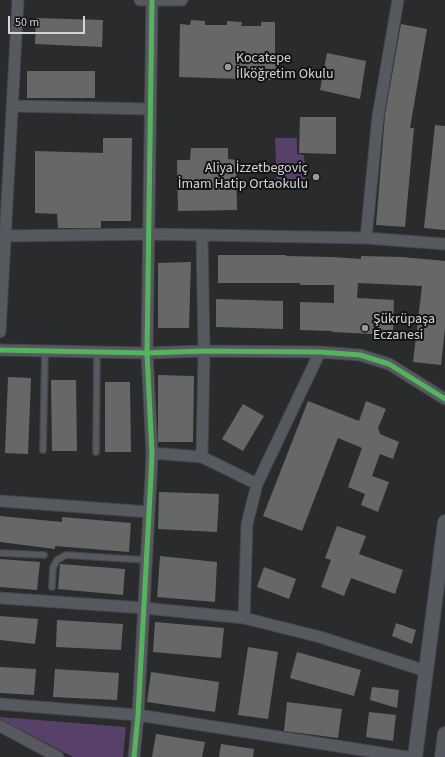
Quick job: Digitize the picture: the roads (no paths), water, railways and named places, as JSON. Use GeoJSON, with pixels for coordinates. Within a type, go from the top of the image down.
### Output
{"type":"FeatureCollection","features":[{"type":"Feature","properties":{"kind":"street"},"geometry":{"type":"LineString","coordinates":[[0,332],[6,236],[4,174],[12,106],[18,0]]}},
{"type":"Feature","properties":{"kind":"street"},"geometry":{"type":"LineString","coordinates":[[140,0],[182,0]]}},
{"type":"Feature","properties":{"kind":"street"},"geometry":{"type":"LineString","coordinates":[[134,757],[138,715],[152,453],[147,353],[152,0]]}},
{"type":"Feature","properties":{"kind":"street"},"geometry":{"type":"LineString","coordinates":[[366,238],[378,116],[398,0]]}},
{"type":"Feature","properties":{"kind":"street"},"geometry":{"type":"LineString","coordinates":[[12,106],[150,109]]}},
{"type":"Feature","properties":{"kind":"street"},"geometry":{"type":"LineString","coordinates":[[6,236],[148,234],[366,238],[445,244]]}},
{"type":"Feature","properties":{"kind":"street"},"geometry":{"type":"LineString","coordinates":[[202,235],[204,351],[202,457]]}},
{"type":"Feature","properties":{"kind":"street"},"geometry":{"type":"LineString","coordinates":[[0,350],[147,353],[204,351],[320,352],[360,355],[389,364],[445,399]]}},
{"type":"Feature","properties":{"kind":"street"},"geometry":{"type":"LineString","coordinates":[[244,618],[247,524],[257,484],[320,352]]}},
{"type":"Feature","properties":{"kind":"street"},"geometry":{"type":"LineString","coordinates":[[152,453],[202,457],[257,484]]}},
{"type":"Feature","properties":{"kind":"street"},"geometry":{"type":"LineString","coordinates":[[0,500],[149,512]]}},
{"type":"Feature","properties":{"kind":"street"},"geometry":{"type":"LineString","coordinates":[[415,757],[445,522]]}},
{"type":"Feature","properties":{"kind":"street"},"geometry":{"type":"LineString","coordinates":[[0,598],[144,608],[244,618],[320,637],[426,671]]}},
{"type":"Feature","properties":{"kind":"street"},"geometry":{"type":"LineString","coordinates":[[0,704],[138,715],[407,757]]}},
{"type":"Feature","properties":{"kind":"street"},"geometry":{"type":"LineString","coordinates":[[0,726],[58,757]]}},
{"type":"Feature","properties":{"kind":"street"},"geometry":{"type":"LineString","coordinates":[[442,757],[445,734]]}},
{"type":"Feature","properties":{"kind":"lane"},"geometry":{"type":"LineString","coordinates":[[43,450],[45,351]]}},
{"type":"Feature","properties":{"kind":"lane"},"geometry":{"type":"LineString","coordinates":[[96,452],[97,351]]}},
{"type":"Feature","properties":{"kind":"lane"},"geometry":{"type":"LineString","coordinates":[[0,553],[44,555]]}},
{"type":"Feature","properties":{"kind":"lane"},"geometry":{"type":"LineString","coordinates":[[52,587],[53,568],[57,560],[66,555],[146,560]]}},
{"type":"Feature","properties":{"kind":"place","name":"Kocatepe İlköğretim Okulu"},"geometry":{"type":"Point","coordinates":[228,67]}},
{"type":"Feature","properties":{"kind":"place","name":"Aliya İzzetbegoviç İmam Hatip Ortaokulu"},"geometry":{"type":"Point","coordinates":[316,177]}},
{"type":"Feature","properties":{"kind":"place","name":"Şükrüpaşa Eczanesi"},"geometry":{"type":"Point","coordinates":[365,328]}}]}
